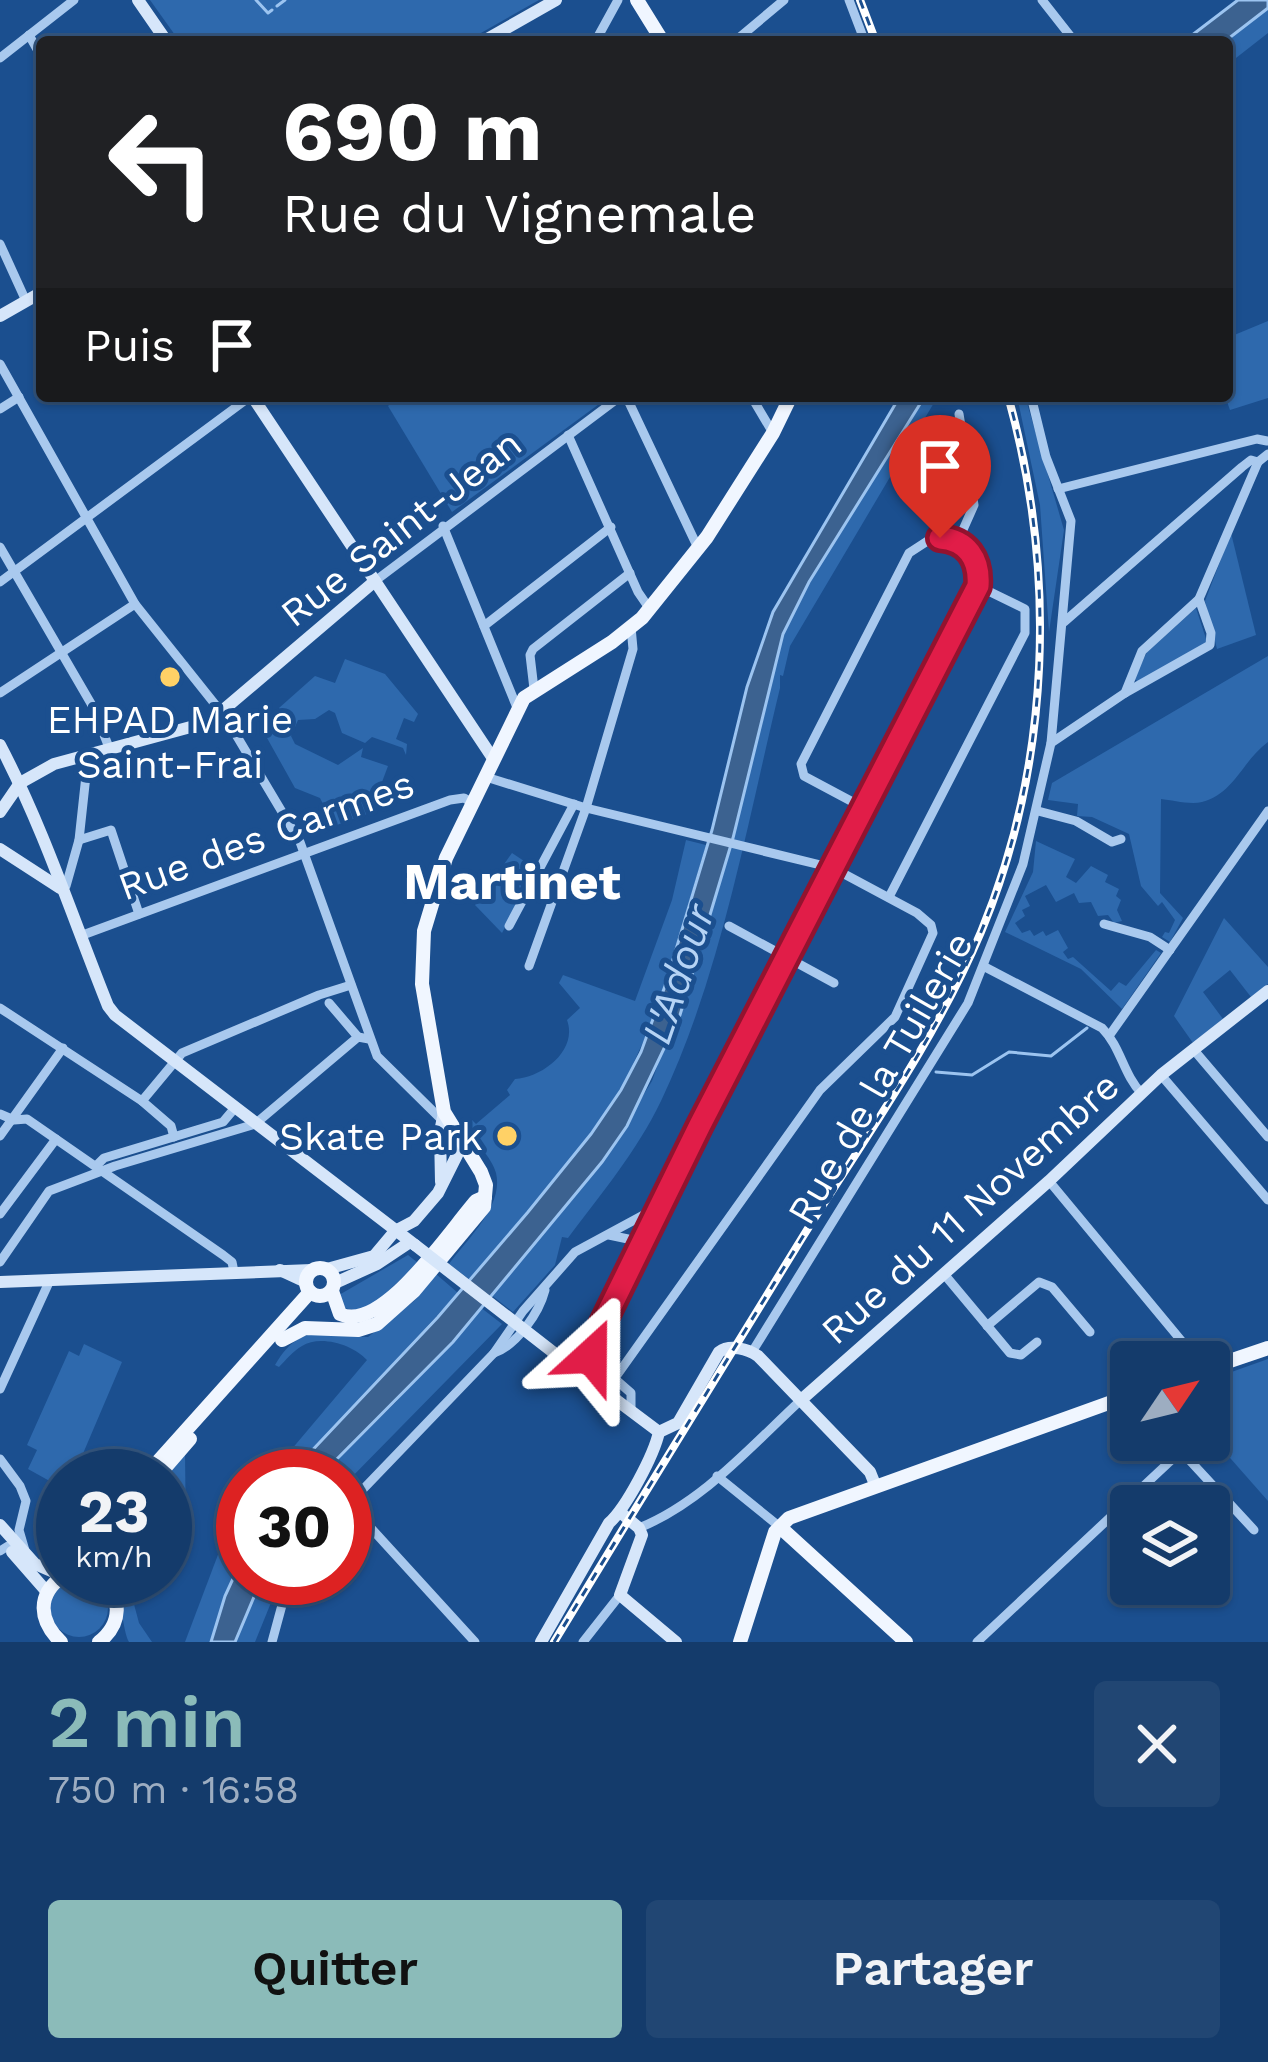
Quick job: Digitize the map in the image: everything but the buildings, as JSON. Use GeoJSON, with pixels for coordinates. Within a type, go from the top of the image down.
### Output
{"type":"FeatureCollection","features":[{"type":"Feature","properties":{"kind":"main road"},"geometry":{"type":"LineString","coordinates":[[637,0],[654,36]]}},
{"type":"Feature","properties":{"kind":"main road"},"geometry":{"type":"LineString","coordinates":[[282,1340],[305,1328],[358,1330],[377,1324],[396,1310],[484,1207],[481,1172],[446,1121],[422,985],[422,946],[441,872],[518,710],[534,689],[631,628],[650,608],[698,548],[788,402]]}},
{"type":"Feature","properties":{"kind":"main road"},"geometry":{"type":"LineString","coordinates":[[318,1287],[350,1319],[373,1314],[476,1201],[485,1197]]}},
{"type":"Feature","properties":{"kind":"main road"},"geometry":{"type":"LineString","coordinates":[[318,1287],[338,1320],[358,1330]]}},
{"type":"Feature","properties":{"kind":"main road"},"geometry":{"type":"LineString","coordinates":[[183,1449],[282,1340],[318,1287]]}},
{"type":"Feature","properties":{"kind":"main road"},"geometry":{"type":"LineString","coordinates":[[170,1449],[318,1287]]}},
{"type":"Feature","properties":{"kind":"main road"},"geometry":{"type":"LineString","coordinates":[[1230,1361],[1268,1348]]}},
{"type":"Feature","properties":{"kind":"main road"},"geometry":{"type":"LineString","coordinates":[[740,1642],[780,1527],[789,1519],[1110,1403]]}},
{"type":"Feature","properties":{"kind":"main road"},"geometry":{"type":"LineString","coordinates":[[780,1527],[907,1642]]}},
{"type":"Feature","properties":{"kind":"main road"},"geometry":{"type":"LineString","coordinates":[[43,1605],[47,1635],[61,1642]]}},
{"type":"Feature","properties":{"kind":"main road"},"geometry":{"type":"LineString","coordinates":[[99,1642],[117,1634]]}},
{"type":"Feature","properties":{"kind":"street"},"geometry":{"type":"LineString","coordinates":[[0,58],[74,0]]}},
{"type":"Feature","properties":{"kind":"street"},"geometry":{"type":"LineString","coordinates":[[138,0],[163,36]]}},
{"type":"Feature","properties":{"kind":"street"},"geometry":{"type":"LineString","coordinates":[[493,36],[556,0]]}},
{"type":"Feature","properties":{"kind":"street"},"geometry":{"type":"LineString","coordinates":[[598,36],[618,0]]}},
{"type":"Feature","properties":{"kind":"street"},"geometry":{"type":"LineString","coordinates":[[749,36],[784,0]]}},
{"type":"Feature","properties":{"kind":"street"},"geometry":{"type":"LineString","coordinates":[[849,0],[863,36]]}},
{"type":"Feature","properties":{"kind":"street"},"geometry":{"type":"LineString","coordinates":[[1042,0],[1070,36]]}},
{"type":"Feature","properties":{"kind":"street"},"geometry":{"type":"LineString","coordinates":[[28,35],[36,48]]}},
{"type":"Feature","properties":{"kind":"street"},"geometry":{"type":"LineString","coordinates":[[0,244],[26,301]]}},
{"type":"Feature","properties":{"kind":"street"},"geometry":{"type":"LineString","coordinates":[[0,316],[36,295]]}},
{"type":"Feature","properties":{"kind":"street"},"geometry":{"type":"LineString","coordinates":[[0,364],[135,604],[222,711],[306,854],[351,986],[363,1038]]}},
{"type":"Feature","properties":{"kind":"street"},"geometry":{"type":"LineString","coordinates":[[0,409],[19,397]]}},
{"type":"Feature","properties":{"kind":"street"},"geometry":{"type":"LineString","coordinates":[[0,582],[244,402]]}},
{"type":"Feature","properties":{"kind":"street"},"geometry":{"type":"LineString","coordinates":[[256,402],[494,760]]}},
{"type":"Feature","properties":{"kind":"street","name":"Rue Saint-Jean"},"geometry":{"type":"LineString","coordinates":[[20,783],[65,759],[88,757],[203,724],[443,526],[615,402]]}},
{"type":"Feature","properties":{"kind":"street"},"geometry":{"type":"LineString","coordinates":[[627,402],[698,548]]}},
{"type":"Feature","properties":{"kind":"street"},"geometry":{"type":"LineString","coordinates":[[755,402],[773,433]]}},
{"type":"Feature","properties":{"kind":"street","name":"Rue de la Tuilerie"},"geometry":{"type":"LineString","coordinates":[[752,1352],[912,1096],[985,967],[1023,864],[1051,743],[1071,521],[1033,402]]}},
{"type":"Feature","properties":{"kind":"street"},"geometry":{"type":"LineString","coordinates":[[958,542],[974,505],[959,414]]}},
{"type":"Feature","properties":{"kind":"street"},"geometry":{"type":"LineString","coordinates":[[568,435],[650,608]]}},
{"type":"Feature","properties":{"kind":"street"},"geometry":{"type":"LineString","coordinates":[[1058,490],[1256,439],[1268,441],[1199,599],[1142,651],[1126,694]]}},
{"type":"Feature","properties":{"kind":"street"},"geometry":{"type":"LineString","coordinates":[[1064,622],[1242,466],[1268,454]]}},
{"type":"Feature","properties":{"kind":"street"},"geometry":{"type":"LineString","coordinates":[[443,526],[518,710]]}},
{"type":"Feature","properties":{"kind":"street"},"geometry":{"type":"LineString","coordinates":[[484,626],[611,527]]}},
{"type":"Feature","properties":{"kind":"street"},"geometry":{"type":"LineString","coordinates":[[631,1410],[631,1393],[592,1359],[590,1349],[978,586],[977,563],[958,542],[929,540],[909,553],[801,764],[804,776],[864,808]]}},
{"type":"Feature","properties":{"kind":"street"},"geometry":{"type":"LineString","coordinates":[[0,547],[93,707],[110,750]]}},
{"type":"Feature","properties":{"kind":"street"},"geometry":{"type":"LineString","coordinates":[[534,689],[533,649],[630,573]]}},
{"type":"Feature","properties":{"kind":"street"},"geometry":{"type":"LineString","coordinates":[[889,897],[1025,633],[1024,609],[978,586]]}},
{"type":"Feature","properties":{"kind":"street"},"geometry":{"type":"LineString","coordinates":[[1067,595],[1089,603]]}},
{"type":"Feature","properties":{"kind":"street"},"geometry":{"type":"LineString","coordinates":[[1051,743],[1210,645],[1211,633],[1199,599]]}},
{"type":"Feature","properties":{"kind":"street"},"geometry":{"type":"LineString","coordinates":[[0,693],[135,604]]}},
{"type":"Feature","properties":{"kind":"street"},"geometry":{"type":"LineString","coordinates":[[529,965],[633,650],[631,628]]}},
{"type":"Feature","properties":{"kind":"street"},"geometry":{"type":"LineString","coordinates":[[0,745],[20,783],[108,1006],[122,1022],[659,1432]]}},
{"type":"Feature","properties":{"kind":"street"},"geometry":{"type":"LineString","coordinates":[[62,889],[79,836],[88,757]]}},
{"type":"Feature","properties":{"kind":"street"},"geometry":{"type":"LineString","coordinates":[[486,777],[580,806],[833,868],[917,913],[933,933],[895,1017],[820,1090],[615,1378]]}},
{"type":"Feature","properties":{"kind":"street"},"geometry":{"type":"LineString","coordinates":[[0,812],[20,783]]}},
{"type":"Feature","properties":{"kind":"street","name":"Rue des Carmes"},"geometry":{"type":"LineString","coordinates":[[80,936],[450,800],[473,802]]}},
{"type":"Feature","properties":{"kind":"street"},"geometry":{"type":"LineString","coordinates":[[509,926],[580,806]]}},
{"type":"Feature","properties":{"kind":"street"},"geometry":{"type":"LineString","coordinates":[[1038,811],[1076,820],[1112,842],[1121,839]]}},
{"type":"Feature","properties":{"kind":"street"},"geometry":{"type":"LineString","coordinates":[[1109,1036],[1268,811]]}},
{"type":"Feature","properties":{"kind":"street"},"geometry":{"type":"LineString","coordinates":[[79,836],[111,830],[139,914]]}},
{"type":"Feature","properties":{"kind":"street"},"geometry":{"type":"LineString","coordinates":[[0,849],[62,889]]}},
{"type":"Feature","properties":{"kind":"street"},"geometry":{"type":"LineString","coordinates":[[1104,924],[1150,937],[1170,950]]}},
{"type":"Feature","properties":{"kind":"street"},"geometry":{"type":"LineString","coordinates":[[729,926],[834,983]]}},
{"type":"Feature","properties":{"kind":"street"},"geometry":{"type":"LineString","coordinates":[[985,967],[1109,1036],[1132,1084],[1142,1094]]}},
{"type":"Feature","properties":{"kind":"street"},"geometry":{"type":"LineString","coordinates":[[142,1101],[182,1053],[351,986]]}},
{"type":"Feature","properties":{"kind":"street","name":"Rue du 11 Novembre"},"geometry":{"type":"LineString","coordinates":[[638,1527],[670,1516],[1049,1181],[1161,1075],[1268,991]]}},
{"type":"Feature","properties":{"kind":"street"},"geometry":{"type":"LineString","coordinates":[[328,1003],[384,1066],[446,1121],[444,1179]]}},
{"type":"Feature","properties":{"kind":"street"},"geometry":{"type":"LineString","coordinates":[[0,1008],[142,1101],[171,1126],[174,1136]]}},
{"type":"Feature","properties":{"kind":"street"},"geometry":{"type":"LineString","coordinates":[[0,1262],[49,1192],[101,1168],[255,1124],[363,1038]]}},
{"type":"Feature","properties":{"kind":"street"},"geometry":{"type":"LineString","coordinates":[[0,1136],[63,1048]]}},
{"type":"Feature","properties":{"kind":"street"},"geometry":{"type":"LineString","coordinates":[[1193,1049],[1268,1137]]}},
{"type":"Feature","properties":{"kind":"street"},"geometry":{"type":"LineString","coordinates":[[1161,1075],[1268,1200]]}},
{"type":"Feature","properties":{"kind":"street"},"geometry":{"type":"LineString","coordinates":[[412,1093],[437,1083]]}},
{"type":"Feature","properties":{"kind":"street"},"geometry":{"type":"LineString","coordinates":[[101,1168],[104,1158],[223,1122],[234,1109]]}},
{"type":"Feature","properties":{"kind":"street"},"geometry":{"type":"LineString","coordinates":[[0,1114],[27,1119],[101,1168],[232,1262],[234,1272]]}},
{"type":"Feature","properties":{"kind":"street"},"geometry":{"type":"LineString","coordinates":[[0,1214],[56,1138]]}},
{"type":"Feature","properties":{"kind":"street"},"geometry":{"type":"LineString","coordinates":[[318,1287],[371,1257],[395,1231],[414,1221],[438,1193],[462,1145]]}},
{"type":"Feature","properties":{"kind":"street"},"geometry":{"type":"LineString","coordinates":[[444,1179],[481,1172]]}},
{"type":"Feature","properties":{"kind":"street"},"geometry":{"type":"LineString","coordinates":[[1049,1181],[1182,1341]]}},
{"type":"Feature","properties":{"kind":"street"},"geometry":{"type":"LineString","coordinates":[[372,1480],[494,1353],[523,1310],[575,1252],[662,1205]]}},
{"type":"Feature","properties":{"kind":"street"},"geometry":{"type":"LineString","coordinates":[[412,1243],[414,1221]]}},
{"type":"Feature","properties":{"kind":"street"},"geometry":{"type":"LineString","coordinates":[[603,1235],[628,1239],[641,1251]]}},
{"type":"Feature","properties":{"kind":"street"},"geometry":{"type":"LineString","coordinates":[[0,1282],[279,1270],[318,1287],[377,1264],[412,1243]]}},
{"type":"Feature","properties":{"kind":"street"},"geometry":{"type":"LineString","coordinates":[[944,1274],[1013,1355],[1021,1355],[1037,1342]]}},
{"type":"Feature","properties":{"kind":"street"},"geometry":{"type":"LineString","coordinates":[[0,1389],[50,1280]]}},
{"type":"Feature","properties":{"kind":"street"},"geometry":{"type":"LineString","coordinates":[[987,1326],[1039,1282],[1052,1287],[1090,1332]]}},
{"type":"Feature","properties":{"kind":"street"},"geometry":{"type":"LineString","coordinates":[[659,1432],[678,1423],[722,1349],[752,1352],[870,1472],[876,1487]]}},
{"type":"Feature","properties":{"kind":"street"},"geometry":{"type":"LineString","coordinates":[[541,1642],[655,1451],[659,1432]]}},
{"type":"Feature","properties":{"kind":"street"},"geometry":{"type":"LineString","coordinates":[[0,1459],[26,1501],[19,1530],[26,1554]]}},
{"type":"Feature","properties":{"kind":"street"},"geometry":{"type":"LineString","coordinates":[[977,1642],[1168,1461]]}},
{"type":"Feature","properties":{"kind":"street"},"geometry":{"type":"LineString","coordinates":[[1190,1461],[1254,1530]]}},
{"type":"Feature","properties":{"kind":"street"},"geometry":{"type":"LineString","coordinates":[[717,1476],[780,1527]]}},
{"type":"Feature","properties":{"kind":"street"},"geometry":{"type":"LineString","coordinates":[[583,1642],[620,1595],[639,1548],[638,1527],[620,1512]]}},
{"type":"Feature","properties":{"kind":"street"},"geometry":{"type":"LineString","coordinates":[[0,1525],[36,1564]]}},
{"type":"Feature","properties":{"kind":"street"},"geometry":{"type":"LineString","coordinates":[[372,1533],[475,1642]]}},
{"type":"Feature","properties":{"kind":"street"},"geometry":{"type":"LineString","coordinates":[[2,1545],[36,1581]]}},
{"type":"Feature","properties":{"kind":"street"},"geometry":{"type":"LineString","coordinates":[[620,1595],[676,1642]]}},
{"type":"Feature","properties":{"kind":"street"},"geometry":{"type":"LineString","coordinates":[[272,1642],[285,1605]]}},
{"type":"Feature","properties":{"kind":"street"},"geometry":{"type":"LineString","coordinates":[[276,1630],[287,1642]]}},
{"type":"Feature","properties":{"kind":"shaded area"},"geometry":{"type":"Polygon","coordinates":[[[150,0],[539,0],[476,36],[176,36],[150,0]]]}},
{"type":"Feature","properties":{"kind":"shaded area"},"geometry":{"type":"Polygon","coordinates":[[[1268,8],[1268,33],[1233,60],[1232,36],[1268,8]]]}},
{"type":"Feature","properties":{"kind":"shaded area"},"geometry":{"type":"Polygon","coordinates":[[[1268,321],[1268,398],[1230,410],[1227,402],[1233,402],[1233,336],[1268,321]]]}},
{"type":"Feature","properties":{"kind":"shaded area"},"geometry":{"type":"Polygon","coordinates":[[[392,402],[602,402],[452,512],[388,406],[392,402]]]}},
{"type":"Feature","properties":{"kind":"shaded area"},"geometry":{"type":"Polygon","coordinates":[[[921,402],[934,402],[790,646],[716,951],[661,1101],[618,1172],[568,1238],[562,1237],[555,1265],[513,1312],[490,1294],[602,1162],[652,1081],[713,908],[783,634],[809,582],[921,402]]]}},
{"type":"Feature","properties":{"kind":"shaded area"},"geometry":{"type":"Polygon","coordinates":[[[1018,402],[1027,402],[1064,530],[1049,632],[1040,505],[1018,402]]]}},
{"type":"Feature","properties":{"kind":"shaded area"},"geometry":{"type":"Polygon","coordinates":[[[1231,533],[1256,635],[1217,649],[1205,601],[1231,533]]]}},
{"type":"Feature","properties":{"kind":"shaded area"},"geometry":{"type":"Polygon","coordinates":[[[1196,608],[1207,642],[1139,682],[1134,679],[1147,652],[1196,608]]]}},
{"type":"Feature","properties":{"kind":"shaded area"},"geometry":{"type":"Polygon","coordinates":[[[1268,656],[1268,742],[1213,798],[1192,803],[1161,799],[1160,893],[1183,918],[1170,942],[1162,937],[1175,920],[1141,886],[1129,834],[1092,817],[1077,816],[1078,804],[1048,800],[1052,783],[1268,656]]]}},
{"type":"Feature","properties":{"kind":"shaded area"},"geometry":{"type":"Polygon","coordinates":[[[345,659],[385,674],[418,714],[414,722],[404,718],[396,739],[407,744],[406,755],[403,748],[372,737],[365,743],[342,733],[335,713],[329,710],[315,719],[298,720],[291,736],[295,744],[338,765],[363,748],[361,757],[388,766],[382,782],[389,806],[334,826],[320,798],[295,788],[262,729],[283,715],[279,708],[315,676],[335,683],[345,659]]]}},
{"type":"Feature","properties":{"kind":"shaded area"},"geometry":{"type":"Polygon","coordinates":[[[686,840],[706,845],[655,1016],[621,1090],[560,1175],[469,1279],[449,1264],[482,1222],[497,1185],[491,1161],[464,1126],[472,1120],[476,1124],[510,1095],[507,1090],[515,1079],[547,1067],[563,1051],[567,1020],[580,1008],[559,983],[563,975],[635,1001],[672,900],[686,840]]]}},
{"type":"Feature","properties":{"kind":"shaded area"},"geometry":{"type":"Polygon","coordinates":[[[1036,841],[1075,859],[1066,877],[1076,883],[1091,866],[1108,875],[1105,882],[1119,889],[1117,910],[1122,921],[1098,916],[1091,902],[1079,903],[1074,893],[1056,902],[1046,885],[1025,896],[1030,906],[1015,923],[1022,933],[1030,930],[1034,936],[1043,931],[1046,936],[1058,930],[1068,959],[1073,957],[1111,991],[1119,982],[1126,986],[1156,950],[1161,953],[1122,1009],[1081,969],[1005,932],[1033,872],[1036,841]]]}},
{"type":"Feature","properties":{"kind":"shaded area"},"geometry":{"type":"Polygon","coordinates":[[[512,853],[536,869],[502,933],[475,905],[512,853]]]}},
{"type":"Feature","properties":{"kind":"shaded area"},"geometry":{"type":"Polygon","coordinates":[[[1224,918],[1268,967],[1268,984],[1251,997],[1230,970],[1203,992],[1223,1019],[1193,1043],[1174,1016],[1224,918]]]}},
{"type":"Feature","properties":{"kind":"shaded area"},"geometry":{"type":"Polygon","coordinates":[[[408,1255],[418,1263],[366,1312],[343,1308],[339,1295],[408,1255]]]}},
{"type":"Feature","properties":{"kind":"shaded area"},"geometry":{"type":"Polygon","coordinates":[[[436,1274],[458,1293],[313,1449],[292,1449],[367,1360],[345,1346],[318,1341],[299,1348],[279,1367],[275,1365],[285,1351],[316,1334],[368,1337],[414,1301],[436,1274]]]}},
{"type":"Feature","properties":{"kind":"shaded area"},"geometry":{"type":"Polygon","coordinates":[[[480,1307],[502,1324],[372,1456],[372,1449],[348,1449],[480,1307]]]}},
{"type":"Feature","properties":{"kind":"shaded area"},"geometry":{"type":"Polygon","coordinates":[[[84,1344],[122,1362],[85,1449],[36,1450],[27,1445],[69,1351],[79,1356],[84,1344]]]}},
{"type":"Feature","properties":{"kind":"shaded area"},"geometry":{"type":"Polygon","coordinates":[[[1268,1359],[1268,1501],[1230,1458],[1230,1373],[1268,1359]]]}},
{"type":"Feature","properties":{"kind":"shaded area"},"geometry":{"type":"Polygon","coordinates":[[[216,1560],[216,1605],[225,1605],[211,1642],[185,1642],[216,1560]]]}},
{"type":"Feature","properties":{"kind":"shaded area"},"geometry":{"type":"Polygon","coordinates":[[[51,1605],[107,1605],[99,1628],[79,1637],[59,1628],[50,1608],[51,1605]]]}},
{"type":"Feature","properties":{"kind":"shaded area"},"geometry":{"type":"Polygon","coordinates":[[[121,1605],[134,1605],[152,1642],[129,1642],[121,1605]]]}},
{"type":"Feature","properties":{"kind":"shaded area"},"geometry":{"type":"Polygon","coordinates":[[[251,1605],[270,1605],[255,1642],[235,1642],[251,1605]]]}},
{"type":"Feature","properties":{"kind":"water"},"geometry":{"type":"Polygon","coordinates":[[[1238,0],[1268,0],[1268,8],[1232,36],[1191,36],[1238,0]]]}},
{"type":"Feature","properties":{"kind":"water","name":"L'Adour"},"geometry":{"type":"Polygon","coordinates":[[[896,402],[921,402],[809,582],[783,634],[733,838],[680,1015],[627,1126],[453,1342],[347,1449],[313,1449],[438,1317],[528,1212],[621,1090],[641,1052],[665,986],[712,830],[747,687],[773,612],[896,402]]]}},
{"type":"Feature","properties":{"kind":"water"},"geometry":{"type":"Polygon","coordinates":[[[222,1605],[251,1605],[235,1642],[211,1642],[222,1605]]]}},
{"type":"Feature","properties":{"kind":"waterway"},"geometry":{"type":"LineString","coordinates":[[256,0],[268,13],[272,10]]}},
{"type":"Feature","properties":{"kind":"waterway"},"geometry":{"type":"LineString","coordinates":[[277,6],[285,0]]}},
{"type":"Feature","properties":{"kind":"waterway"},"geometry":{"type":"LineString","coordinates":[[936,1072],[972,1075],[1009,1052],[1051,1056],[1087,1028]]}},
{"type":"Feature","properties":{"kind":"railway"},"geometry":{"type":"LineString","coordinates":[[860,0],[874,36]]}},
{"type":"Feature","properties":{"kind":"railway"},"geometry":{"type":"LineString","coordinates":[[554,1642],[920,1051],[981,932],[1022,802],[1039,666],[1034,530],[1009,402]]}},
{"type":"Feature","properties":{"kind":"place","name":"EHPAD Marie Saint-Frai"},"geometry":{"type":"Point","coordinates":[170,677]}},
{"type":"Feature","properties":{"kind":"place","name":"Skate Park"},"geometry":{"type":"Point","coordinates":[507,1136]}},
{"type":"Feature","properties":{"kind":"district","name":"Martinet"},"geometry":{"type":"Point","coordinates":[512,881]}},
{"type":"Feature","properties":{"kind":"route"},"geometry":{"type":"LineString","coordinates":[[591,1356],[590,1349],[700,1125],[978,586],[973,556],[958,542],[940,538]]}}]}
